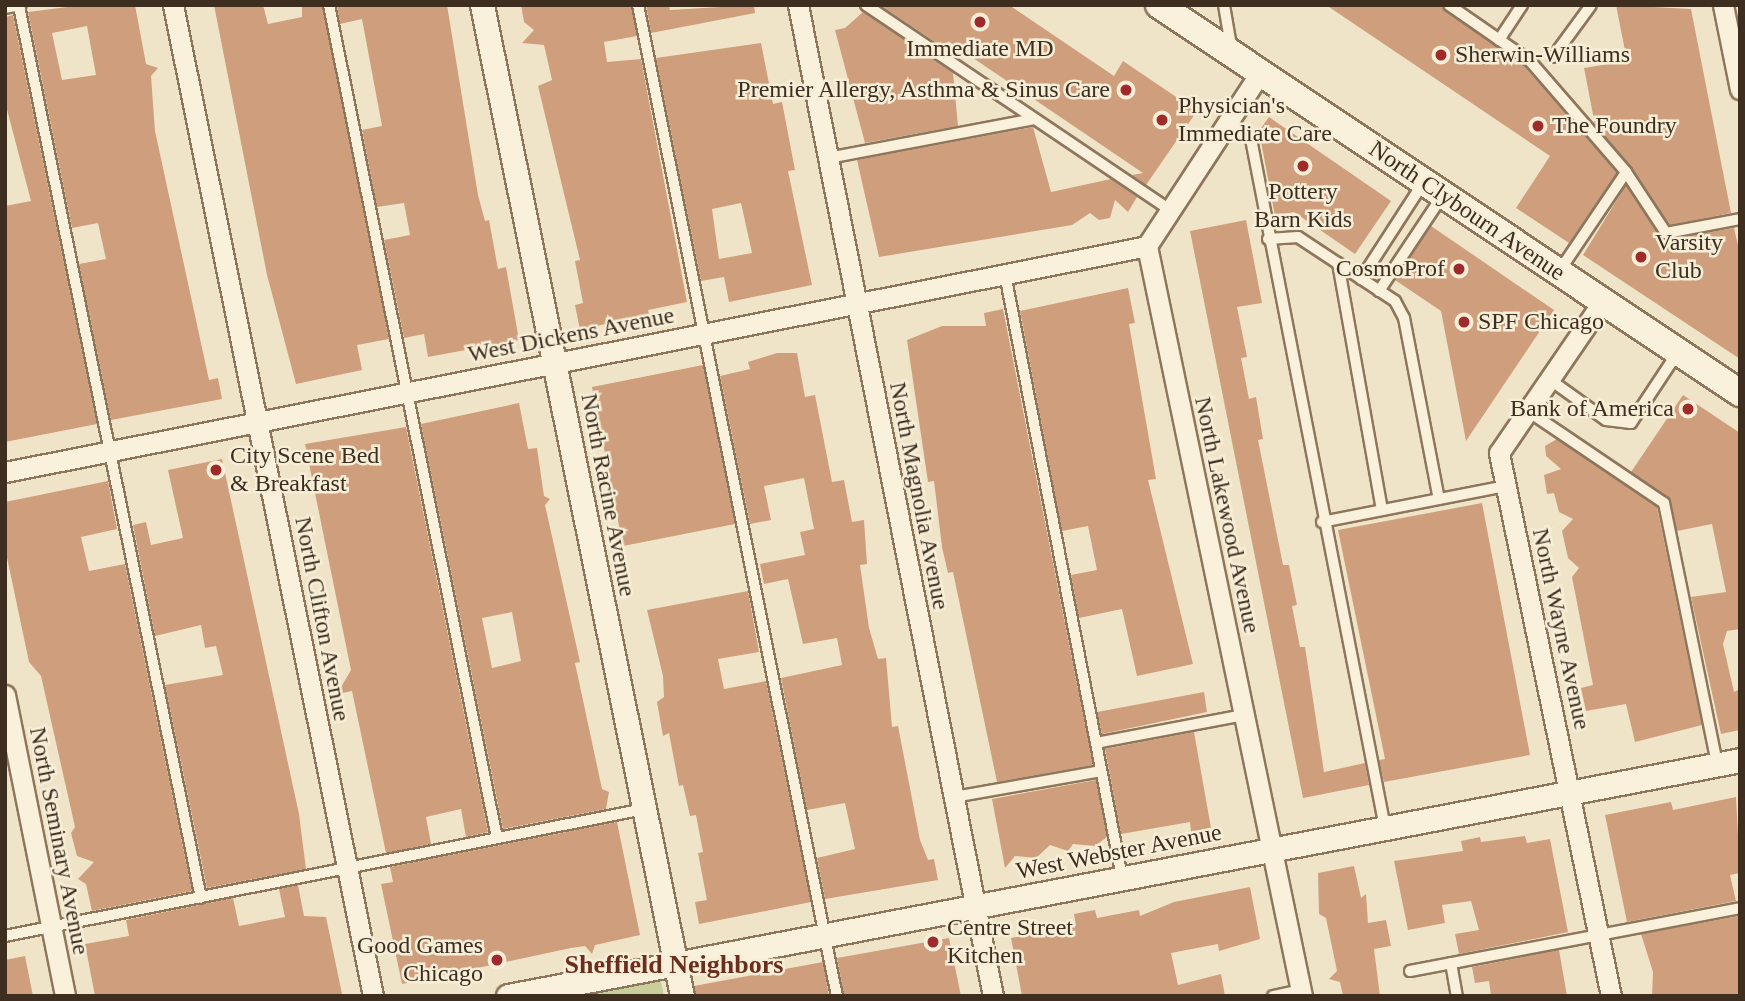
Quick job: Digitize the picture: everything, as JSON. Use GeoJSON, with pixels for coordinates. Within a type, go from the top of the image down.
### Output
{"type":"FeatureCollection","features":[{"type":"Feature","properties":{"kind":"main road","name":"North Clybourn Avenue"},"geometry":{"type":"LineString","coordinates":[[1159,5],[1740,393]]}},
{"type":"Feature","properties":{"kind":"street","name":"North Clifton Avenue"},"geometry":{"type":"LineString","coordinates":[[173,5],[373,996]]}},
{"type":"Feature","properties":{"kind":"street","name":"North Racine Avenue"},"geometry":{"type":"LineString","coordinates":[[482,5],[682,996]]}},
{"type":"Feature","properties":{"kind":"street","name":"North Magnolia Avenue"},"geometry":{"type":"LineString","coordinates":[[797,5],[993,996]]}},
{"type":"Feature","properties":{"kind":"street"},"geometry":{"type":"LineString","coordinates":[[1723,5],[1740,89]]}},
{"type":"Feature","properties":{"kind":"street"},"geometry":{"type":"LineString","coordinates":[[1147,246],[1259,73]]}},
{"type":"Feature","properties":{"kind":"street","name":"West Dickens Avenue"},"geometry":{"type":"LineString","coordinates":[[5,472],[1147,246]]}},
{"type":"Feature","properties":{"kind":"street","name":"North Lakewood Avenue"},"geometry":{"type":"LineString","coordinates":[[1147,246],[1301,993]]}},
{"type":"Feature","properties":{"kind":"street","name":"North Wayne Avenue"},"geometry":{"type":"LineString","coordinates":[[1604,302],[1499,453],[1611,996]]}},
{"type":"Feature","properties":{"kind":"street","name":"North Seminary Avenue"},"geometry":{"type":"LineString","coordinates":[[5,695],[65,996]]}},
{"type":"Feature","properties":{"kind":"street","name":"West Webster Avenue"},"geometry":{"type":"LineString","coordinates":[[508,996],[1728,763]]}},
{"type":"Feature","properties":{"kind":"lane"},"geometry":{"type":"LineString","coordinates":[[329,5],[497,838]]}},
{"type":"Feature","properties":{"kind":"lane"},"geometry":{"type":"LineString","coordinates":[[638,5],[837,996]]}},
{"type":"Feature","properties":{"kind":"lane"},"geometry":{"type":"LineString","coordinates":[[866,5],[1170,210]]}},
{"type":"Feature","properties":{"kind":"lane"},"geometry":{"type":"LineString","coordinates":[[1224,5],[1232,55]]}},
{"type":"Feature","properties":{"kind":"lane"},"geometry":{"type":"LineString","coordinates":[[1449,5],[1530,61],[1626,172],[1666,233],[1740,219]]}},
{"type":"Feature","properties":{"kind":"lane"},"geometry":{"type":"LineString","coordinates":[[1499,40],[1522,5]]}},
{"type":"Feature","properties":{"kind":"lane"},"geometry":{"type":"LineString","coordinates":[[1553,57],[1591,5]]}},
{"type":"Feature","properties":{"kind":"lane"},"geometry":{"type":"LineString","coordinates":[[5,8],[20,6],[201,898]]}},
{"type":"Feature","properties":{"kind":"lane"},"geometry":{"type":"LineString","coordinates":[[828,158],[1034,118]]}},
{"type":"Feature","properties":{"kind":"lane"},"geometry":{"type":"LineString","coordinates":[[1228,122],[1251,139],[1322,522],[1385,828]]}},
{"type":"Feature","properties":{"kind":"lane"},"geometry":{"type":"LineString","coordinates":[[1559,272],[1626,172]]}},
{"type":"Feature","properties":{"kind":"lane"},"geometry":{"type":"LineString","coordinates":[[1361,279],[1433,189]]}},
{"type":"Feature","properties":{"kind":"lane"},"geometry":{"type":"LineString","coordinates":[[1379,291],[1433,189]]}},
{"type":"Feature","properties":{"kind":"lane"},"geometry":{"type":"LineString","coordinates":[[1268,239],[1298,237],[1395,301],[1404,318],[1439,499]]}},
{"type":"Feature","properties":{"kind":"lane"},"geometry":{"type":"LineString","coordinates":[[1338,263],[1382,510]]}},
{"type":"Feature","properties":{"kind":"lane"},"geometry":{"type":"LineString","coordinates":[[1005,274],[1122,878]]}},
{"type":"Feature","properties":{"kind":"lane"},"geometry":{"type":"LineString","coordinates":[[1549,379],[1606,420],[1631,423],[1678,351]]}},
{"type":"Feature","properties":{"kind":"lane"},"geometry":{"type":"LineString","coordinates":[[1528,411],[1664,503],[1728,763]]}},
{"type":"Feature","properties":{"kind":"lane"},"geometry":{"type":"LineString","coordinates":[[1322,522],[1506,486]]}},
{"type":"Feature","properties":{"kind":"lane"},"geometry":{"type":"LineString","coordinates":[[1096,743],[1244,715]]}},
{"type":"Feature","properties":{"kind":"lane"},"geometry":{"type":"LineString","coordinates":[[954,797],[1101,771]]}},
{"type":"Feature","properties":{"kind":"lane"},"geometry":{"type":"LineString","coordinates":[[5,936],[645,809]]}},
{"type":"Feature","properties":{"kind":"lane"},"geometry":{"type":"LineString","coordinates":[[1410,971],[1740,908]]}},
{"type":"Feature","properties":{"kind":"lane"},"geometry":{"type":"LineString","coordinates":[[1451,963],[1457,996]]}},
{"type":"Feature","properties":{"kind":"lane"},"geometry":{"type":"LineString","coordinates":[[1273,996],[1301,993]]}},
{"type":"Feature","properties":{"kind":"green space"},"geometry":{"type":"Polygon","coordinates":[[[661,981],[664,996],[582,996],[661,981]]]}},
{"type":"Feature","properties":{"kind":"building"},"geometry":{"type":"Polygon","coordinates":[[[83,5],[135,5],[146,64],[158,68],[151,76],[155,131],[209,380],[218,378],[222,399],[111,420],[79,264],[106,259],[98,223],[72,228],[28,12],[83,5]],[[87,26],[52,33],[62,80],[96,75],[87,26]]]}},
{"type":"Feature","properties":{"kind":"building"},"geometry":{"type":"Polygon","coordinates":[[[214,5],[263,5],[268,24],[302,17],[302,5],[322,5],[389,339],[357,345],[362,370],[296,384],[267,275],[214,5]]]}},
{"type":"Feature","properties":{"kind":"building"},"geometry":{"type":"Polygon","coordinates":[[[337,5],[447,5],[478,195],[485,221],[489,220],[498,269],[506,267],[519,340],[428,357],[424,334],[404,338],[384,240],[410,235],[404,203],[377,207],[362,130],[382,126],[362,19],[340,24],[337,5]]]}},
{"type":"Feature","properties":{"kind":"building"},"geometry":{"type":"Polygon","coordinates":[[[521,5],[631,5],[637,36],[604,42],[607,62],[641,59],[687,302],[648,310],[649,314],[637,317],[632,330],[626,319],[580,330],[575,305],[583,303],[575,261],[580,260],[538,86],[552,80],[544,45],[522,43],[534,30],[524,22],[521,5]]]}},
{"type":"Feature","properties":{"kind":"building"},"geometry":{"type":"Polygon","coordinates":[[[646,5],[669,5],[670,10],[754,5],[755,13],[651,33],[646,5]]]}},
{"type":"Feature","properties":{"kind":"building"},"geometry":{"type":"Polygon","coordinates":[[[880,5],[1009,5],[1114,76],[1123,61],[1197,111],[1146,185],[1132,175],[1143,173],[948,41],[950,52],[880,5]]]}},
{"type":"Feature","properties":{"kind":"building","name":"The Foundry"},"geometry":{"type":"Polygon","coordinates":[[[1326,5],[1438,5],[1525,67],[1617,173],[1569,243],[1516,208],[1550,156],[1326,5]]]}},
{"type":"Feature","properties":{"kind":"building"},"geometry":{"type":"Polygon","coordinates":[[[1616,5],[1691,9],[1731,213],[1670,225],[1595,125],[1584,68],[1627,61],[1616,5]]]}},
{"type":"Feature","properties":{"kind":"building"},"geometry":{"type":"Polygon","coordinates":[[[863,12],[953,73],[958,126],[865,143],[835,30],[845,28],[863,12]]]}},
{"type":"Feature","properties":{"kind":"building"},"geometry":{"type":"Polygon","coordinates":[[[13,15],[97,424],[5,442],[5,206],[31,201],[5,102],[5,17],[13,15]]]}},
{"type":"Feature","properties":{"kind":"building"},"geometry":{"type":"Polygon","coordinates":[[[761,43],[773,104],[782,102],[795,170],[788,171],[812,285],[729,302],[724,277],[701,281],[656,58],[761,43]],[[741,203],[712,209],[719,259],[752,253],[741,203]]]}},
{"type":"Feature","properties":{"kind":"building","name":"Pottery Barn Kids"},"geometry":{"type":"Polygon","coordinates":[[[1269,117],[1391,201],[1355,254],[1294,212],[1275,216],[1259,131],[1269,117]]]}},
{"type":"Feature","properties":{"kind":"building"},"geometry":{"type":"Polygon","coordinates":[[[1033,127],[1051,192],[1111,179],[1137,197],[1128,212],[1115,200],[1110,218],[1099,220],[1090,213],[1072,225],[879,257],[857,160],[1033,127]]]}},
{"type":"Feature","properties":{"kind":"building"},"geometry":{"type":"Polygon","coordinates":[[[1626,185],[1664,240],[1734,228],[1740,254],[1740,359],[1583,255],[1626,185]]]}},
{"type":"Feature","properties":{"kind":"building"},"geometry":{"type":"Polygon","coordinates":[[[1246,220],[1262,303],[1237,307],[1247,357],[1241,358],[1249,399],[1256,397],[1263,439],[1258,440],[1283,565],[1289,565],[1297,605],[1292,606],[1300,647],[1305,647],[1324,772],[1365,763],[1369,785],[1303,798],[1190,231],[1246,220]]]}},
{"type":"Feature","properties":{"kind":"building"},"geometry":{"type":"Polygon","coordinates":[[[1431,226],[1554,310],[1466,441],[1441,311],[1395,280],[1431,226]]]}},
{"type":"Feature","properties":{"kind":"building"},"geometry":{"type":"Polygon","coordinates":[[[1128,288],[1135,323],[1129,324],[1156,479],[1148,480],[1193,664],[1137,676],[1122,609],[1079,618],[1071,575],[1097,570],[1088,526],[1062,531],[1020,311],[1128,288]]]}},
{"type":"Feature","properties":{"kind":"building"},"geometry":{"type":"Polygon","coordinates":[[[1003,309],[1093,765],[997,782],[953,572],[948,573],[942,547],[934,481],[928,482],[907,340],[942,326],[986,326],[984,313],[1003,309]]]}},
{"type":"Feature","properties":{"kind":"building"},"geometry":{"type":"Polygon","coordinates":[[[777,353],[797,353],[805,397],[815,395],[832,482],[844,480],[852,522],[864,520],[867,564],[860,565],[869,628],[878,659],[886,658],[892,727],[898,726],[920,840],[928,860],[934,859],[938,880],[825,899],[817,858],[855,849],[845,803],[807,810],[781,678],[842,665],[837,638],[803,644],[788,579],[764,584],[760,564],[805,555],[800,532],[814,529],[804,478],[764,486],[771,520],[750,524],[720,376],[750,369],[748,362],[777,353]]]}},
{"type":"Feature","properties":{"kind":"building"},"geometry":{"type":"Polygon","coordinates":[[[703,365],[735,524],[623,546],[592,387],[703,365]]]}},
{"type":"Feature","properties":{"kind":"building"},"geometry":{"type":"Polygon","coordinates":[[[1683,395],[1740,433],[1740,629],[1727,631],[1723,644],[1734,692],[1740,689],[1740,730],[1721,734],[1691,597],[1726,592],[1712,524],[1677,531],[1669,498],[1631,472],[1683,395]]]}},
{"type":"Feature","properties":{"kind":"building"},"geometry":{"type":"Polygon","coordinates":[[[519,403],[528,449],[537,448],[544,496],[550,499],[545,505],[580,662],[575,663],[602,789],[609,792],[606,809],[503,829],[421,424],[519,403]],[[512,612],[482,618],[492,668],[521,661],[512,612]]]}},
{"type":"Feature","properties":{"kind":"building"},"geometry":{"type":"Polygon","coordinates":[[[406,427],[488,832],[466,837],[461,809],[426,817],[431,844],[386,853],[352,691],[337,694],[351,670],[305,444],[406,427]]]}},
{"type":"Feature","properties":{"kind":"building"},"geometry":{"type":"Polygon","coordinates":[[[1557,439],[1657,507],[1702,725],[1635,742],[1626,704],[1586,711],[1581,688],[1593,685],[1572,577],[1579,568],[1568,558],[1562,531],[1573,519],[1559,512],[1554,493],[1547,494],[1544,475],[1561,469],[1546,456],[1545,446],[1557,439]]]}},
{"type":"Feature","properties":{"kind":"building"},"geometry":{"type":"Polygon","coordinates":[[[222,459],[299,814],[306,869],[207,888],[165,685],[223,675],[216,646],[205,648],[201,625],[155,636],[133,525],[146,522],[151,545],[183,538],[168,470],[222,459]]]}},
{"type":"Feature","properties":{"kind":"building"},"geometry":{"type":"Polygon","coordinates":[[[108,481],[117,529],[81,537],[89,571],[125,564],[192,891],[92,911],[86,884],[78,879],[94,862],[77,856],[71,833],[75,827],[41,676],[29,662],[5,548],[5,502],[108,481]]]}},
{"type":"Feature","properties":{"kind":"building"},"geometry":{"type":"Polygon","coordinates":[[[1482,503],[1530,755],[1384,782],[1379,760],[1385,759],[1338,530],[1482,503]]]}},
{"type":"Feature","properties":{"kind":"building"},"geometry":{"type":"Polygon","coordinates":[[[748,591],[759,652],[718,659],[724,689],[766,681],[811,902],[699,924],[695,902],[707,900],[698,853],[703,852],[696,815],[690,816],[683,785],[679,786],[669,733],[663,736],[657,702],[664,697],[663,676],[647,610],[748,591]]]}},
{"type":"Feature","properties":{"kind":"building"},"geometry":{"type":"Polygon","coordinates":[[[1204,692],[1207,712],[1102,734],[1097,712],[1204,692]]]}},
{"type":"Feature","properties":{"kind":"building"},"geometry":{"type":"Polygon","coordinates":[[[1194,732],[1211,828],[1191,832],[1190,822],[1121,834],[1105,749],[1194,732]]]}},
{"type":"Feature","properties":{"kind":"building"},"geometry":{"type":"Polygon","coordinates":[[[1096,780],[1107,837],[1095,846],[1073,844],[1068,851],[1050,845],[1036,858],[1015,856],[1005,868],[992,799],[1096,780]]]}},
{"type":"Feature","properties":{"kind":"building"},"geometry":{"type":"Polygon","coordinates":[[[1736,797],[1740,873],[1730,875],[1736,901],[1627,922],[1605,815],[1671,802],[1673,810],[1736,797]]]}},
{"type":"Feature","properties":{"kind":"building"},"geometry":{"type":"Polygon","coordinates":[[[617,822],[640,935],[595,945],[592,954],[585,946],[571,948],[402,984],[381,884],[393,882],[390,867],[617,822]]]}},
{"type":"Feature","properties":{"kind":"building"},"geometry":{"type":"Polygon","coordinates":[[[1525,836],[1527,843],[1550,839],[1568,932],[1459,954],[1455,934],[1479,930],[1471,901],[1442,905],[1445,923],[1408,930],[1394,861],[1463,851],[1461,841],[1480,837],[1481,842],[1525,836]]]}},
{"type":"Feature","properties":{"kind":"building"},"geometry":{"type":"Polygon","coordinates":[[[1354,866],[1361,898],[1366,894],[1368,923],[1386,920],[1391,946],[1374,949],[1380,996],[1343,996],[1340,982],[1329,979],[1337,971],[1326,918],[1319,914],[1318,873],[1354,866]]]}},
{"type":"Feature","properties":{"kind":"building"},"geometry":{"type":"Polygon","coordinates":[[[298,885],[304,916],[326,917],[342,994],[95,996],[85,944],[129,936],[126,920],[233,898],[239,926],[285,917],[279,889],[298,885]]]}},
{"type":"Feature","properties":{"kind":"building"},"geometry":{"type":"Polygon","coordinates":[[[1250,887],[1260,939],[1219,951],[1218,944],[1171,953],[1178,985],[1221,974],[1225,996],[1022,996],[1011,938],[1076,926],[1074,914],[1095,910],[1097,918],[1139,910],[1140,916],[1174,902],[1250,887]]]}},
{"type":"Feature","properties":{"kind":"building"},"geometry":{"type":"Polygon","coordinates":[[[1739,916],[1740,996],[1652,996],[1653,972],[1641,934],[1739,916]]]}},
{"type":"Feature","properties":{"kind":"building"},"geometry":{"type":"Polygon","coordinates":[[[949,938],[961,996],[844,996],[837,958],[949,938]]]}},
{"type":"Feature","properties":{"kind":"building"},"geometry":{"type":"Polygon","coordinates":[[[1559,950],[1567,996],[1491,996],[1489,981],[1475,983],[1472,967],[1559,950]]]}},
{"type":"Feature","properties":{"kind":"building"},"geometry":{"type":"Polygon","coordinates":[[[25,956],[33,996],[5,996],[5,960],[25,956]]]}},
{"type":"Feature","properties":{"kind":"building"},"geometry":{"type":"Polygon","coordinates":[[[823,962],[829,996],[696,996],[694,986],[823,962]]]}},
{"type":"Feature","properties":{"kind":"place","name":"Immediate MD"},"geometry":{"type":"Point","coordinates":[980,22]}},
{"type":"Feature","properties":{"kind":"place","name":"Sherwin-Williams"},"geometry":{"type":"Point","coordinates":[1441,55]}},
{"type":"Feature","properties":{"kind":"place","name":"Premier Allergy, Asthma & Sinus Care"},"geometry":{"type":"Point","coordinates":[1126,90]}},
{"type":"Feature","properties":{"kind":"place","name":"Physician's Immediate Care"},"geometry":{"type":"Point","coordinates":[1162,120]}},
{"type":"Feature","properties":{"kind":"place","name":"The Foundry"},"geometry":{"type":"Point","coordinates":[1538,126]}},
{"type":"Feature","properties":{"kind":"place","name":"Pottery Barn Kids"},"geometry":{"type":"Point","coordinates":[1303,166]}},
{"type":"Feature","properties":{"kind":"place","name":"Varsity Club"},"geometry":{"type":"Point","coordinates":[1641,257]}},
{"type":"Feature","properties":{"kind":"place","name":"CosmoProf"},"geometry":{"type":"Point","coordinates":[1459,269]}},
{"type":"Feature","properties":{"kind":"place","name":"SPF Chicago"},"geometry":{"type":"Point","coordinates":[1464,322]}},
{"type":"Feature","properties":{"kind":"place","name":"Bank of America"},"geometry":{"type":"Point","coordinates":[1688,409]}},
{"type":"Feature","properties":{"kind":"place","name":"City Scene Bed & Breakfast"},"geometry":{"type":"Point","coordinates":[216,470]}},
{"type":"Feature","properties":{"kind":"place","name":"Centre Street Kitchen"},"geometry":{"type":"Point","coordinates":[933,942]}},
{"type":"Feature","properties":{"kind":"place","name":"Good Games Chicago"},"geometry":{"type":"Point","coordinates":[497,960]}},
{"type":"Feature","properties":{"kind":"district","name":"Sheffield Neighbors"},"geometry":{"type":"Point","coordinates":[674,965]}}]}
